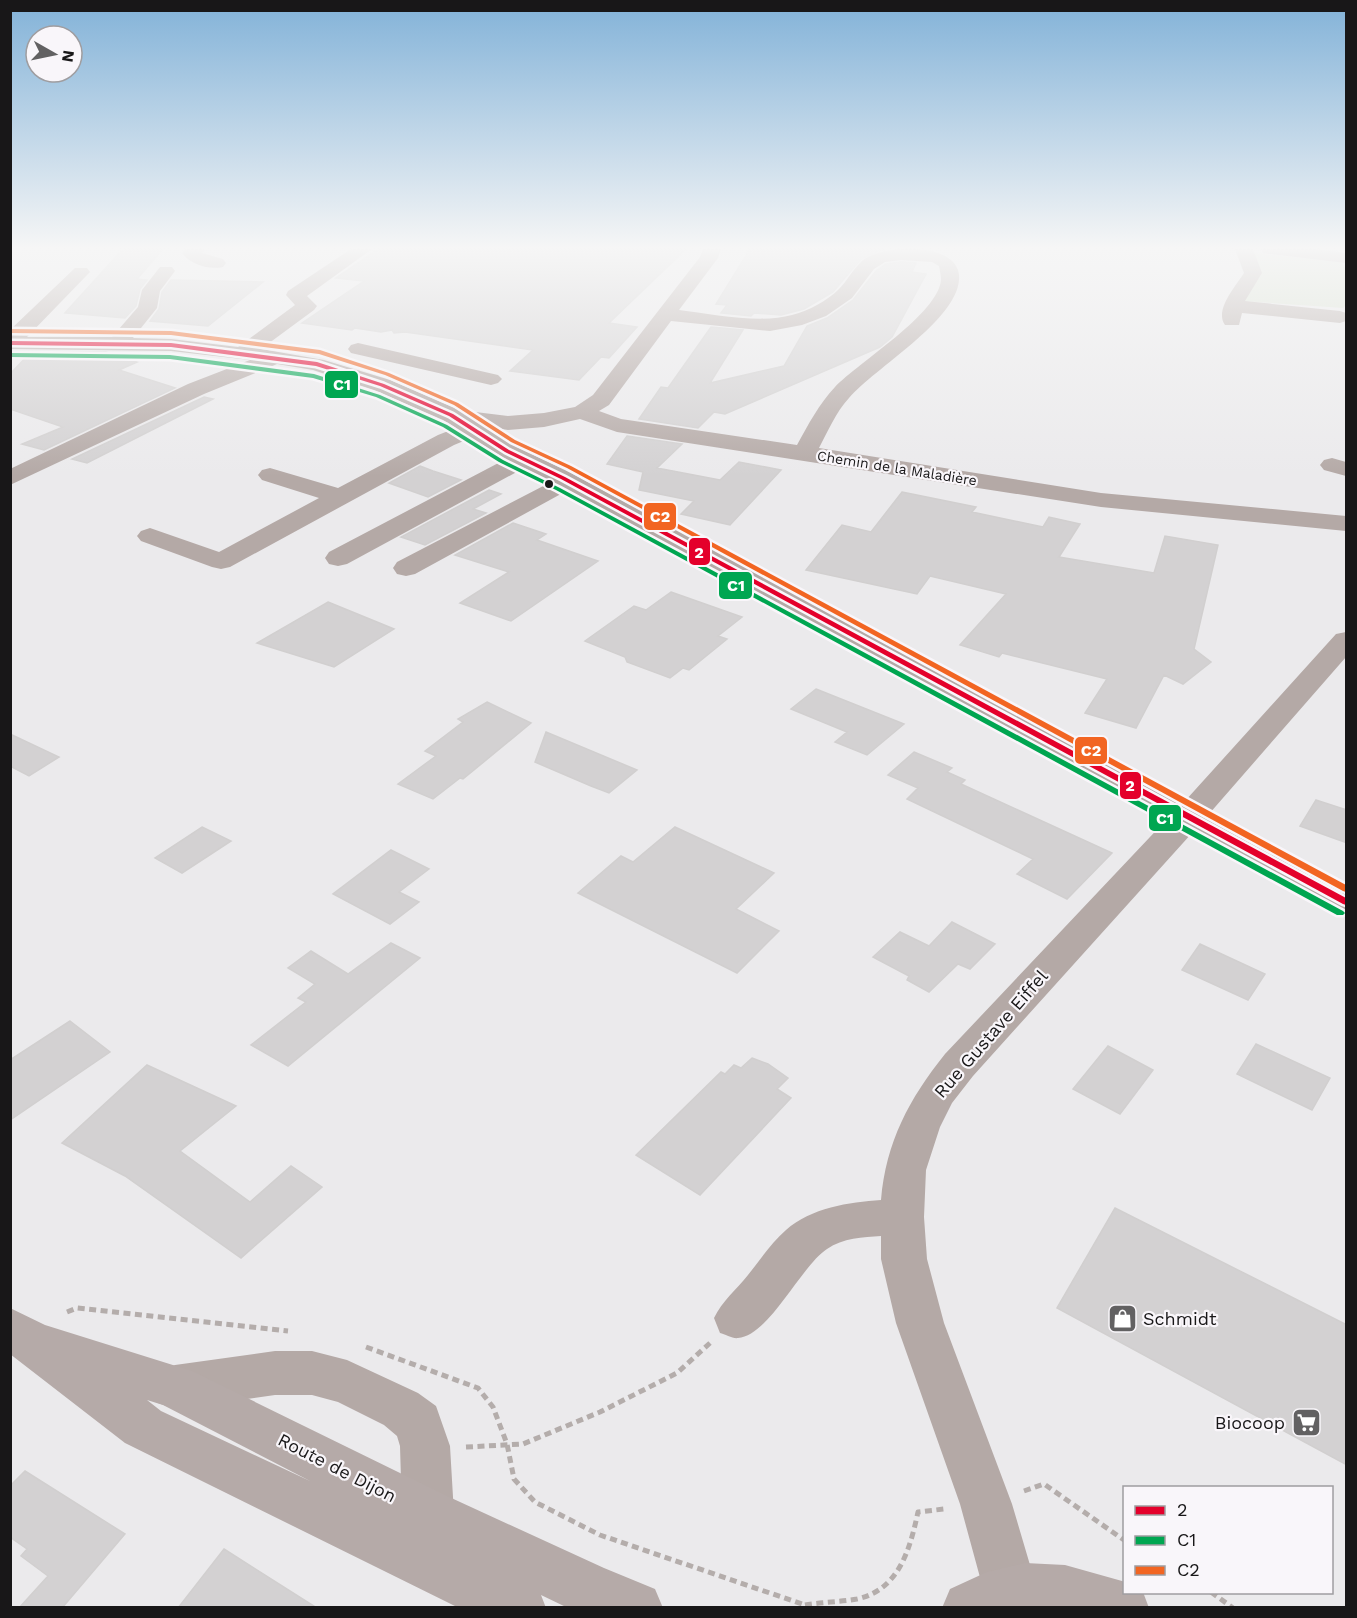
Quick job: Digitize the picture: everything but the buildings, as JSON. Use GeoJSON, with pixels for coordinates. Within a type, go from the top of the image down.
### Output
{"type":"FeatureCollection","features":[{"type":"Feature","properties":{"kind":"main road","name":"Route de Dijon"},"geometry":{"type":"LineString","coordinates":[[21,1336],[175,1387],[428,1514],[591,1590],[636,1608]]}},
{"type":"Feature","properties":{"kind":"main road","name":"Route de Dijon"},"geometry":{"type":"LineString","coordinates":[[21,1336],[143,1427],[519,1608]]}},
{"type":"Feature","properties":{"kind":"main road"},"geometry":{"type":"LineString","coordinates":[[990,1600],[1053,1590],[1095,1597],[1122,1608]]}},
{"type":"Feature","properties":{"kind":"street"},"geometry":{"type":"LineString","coordinates":[[10,342],[28,325]]}},
{"type":"Feature","properties":{"kind":"street"},"geometry":{"type":"LineString","coordinates":[[118,343],[133,325]]}},
{"type":"Feature","properties":{"kind":"street"},"geometry":{"type":"LineString","coordinates":[[243,352],[281,325]]}},
{"type":"Feature","properties":{"kind":"street"},"geometry":{"type":"LineString","coordinates":[[452,415],[508,423],[544,420],[582,412],[601,400],[659,325]]}},
{"type":"Feature","properties":{"kind":"street"},"geometry":{"type":"LineString","coordinates":[[805,453],[833,403],[840,395],[920,325]]}},
{"type":"Feature","properties":{"kind":"street"},"geometry":{"type":"LineString","coordinates":[[10,342],[171,345],[243,352],[317,364],[382,386],[452,415],[524,459],[1347,902]]}},
{"type":"Feature","properties":{"kind":"street"},"geometry":{"type":"LineString","coordinates":[[10,358],[52,342]]}},
{"type":"Feature","properties":{"kind":"street"},"geometry":{"type":"LineString","coordinates":[[357,349],[491,379]]}},
{"type":"Feature","properties":{"kind":"street"},"geometry":{"type":"LineString","coordinates":[[10,478],[196,388],[274,357]]}},
{"type":"Feature","properties":{"kind":"street"},"geometry":{"type":"LineString","coordinates":[[382,386],[429,365]]}},
{"type":"Feature","properties":{"kind":"street","name":"Chemin de la Maladière"},"geometry":{"type":"LineString","coordinates":[[582,412],[617,425],[1101,500],[1347,523]]}},
{"type":"Feature","properties":{"kind":"street"},"geometry":{"type":"LineString","coordinates":[[150,536],[221,561],[446,440],[474,429]]}},
{"type":"Feature","properties":{"kind":"street"},"geometry":{"type":"LineString","coordinates":[[338,558],[524,459]]}},
{"type":"Feature","properties":{"kind":"street"},"geometry":{"type":"LineString","coordinates":[[270,475],[339,497]]}},
{"type":"Feature","properties":{"kind":"street"},"geometry":{"type":"LineString","coordinates":[[406,568],[550,490],[572,483]]}},
{"type":"Feature","properties":{"kind":"street","name":"Rue Gustave Eiffel"},"geometry":{"type":"LineString","coordinates":[[990,1600],[986,1504],[920,1323],[904,1259],[902,1217],[905,1170],[919,1127],[936,1094],[959,1065],[1189,816],[1347,640]]}},
{"type":"Feature","properties":{"kind":"street"},"geometry":{"type":"LineString","coordinates":[[737,1318],[748,1309],[802,1242],[834,1224],[862,1219],[902,1217]]}},
{"type":"Feature","properties":{"kind":"street"},"geometry":{"type":"LineString","coordinates":[[175,1387],[275,1373],[312,1373],[347,1382],[401,1409],[418,1422],[425,1446],[428,1514]]}},
{"type":"Feature","properties":{"kind":"path"},"geometry":{"type":"LineString","coordinates":[[425,1446],[486,1448],[523,1444],[600,1412],[677,1373],[737,1318]]}},
{"type":"Feature","properties":{"kind":"path"},"geometry":{"type":"LineString","coordinates":[[1212,1594],[1233,1608]]}},
{"type":"Feature","properties":{"kind":"transit line","name":"C2"},"geometry":{"type":"LineString","coordinates":[[10,331],[171,333],[320,352],[387,374],[456,404],[513,441],[569,467],[1346,889]]}},
{"type":"Feature","properties":{"kind":"transit line","name":"2"},"geometry":{"type":"LineString","coordinates":[[10,343],[171,345],[317,364],[382,385],[451,415],[507,451],[563,478],[1346,902]]}},
{"type":"Feature","properties":{"kind":"transit line","name":"C1"},"geometry":{"type":"LineString","coordinates":[[10,355],[170,357],[314,376],[378,396],[445,426],[501,461],[558,489],[1340,913]]}},
{"type":"Feature","properties":{"kind":"place","name":"Schmidt"},"geometry":{"type":"Point","coordinates":[1122,1319]}},
{"type":"Feature","properties":{"kind":"place","name":"Biocoop"},"geometry":{"type":"Point","coordinates":[1306,1423]}}]}
